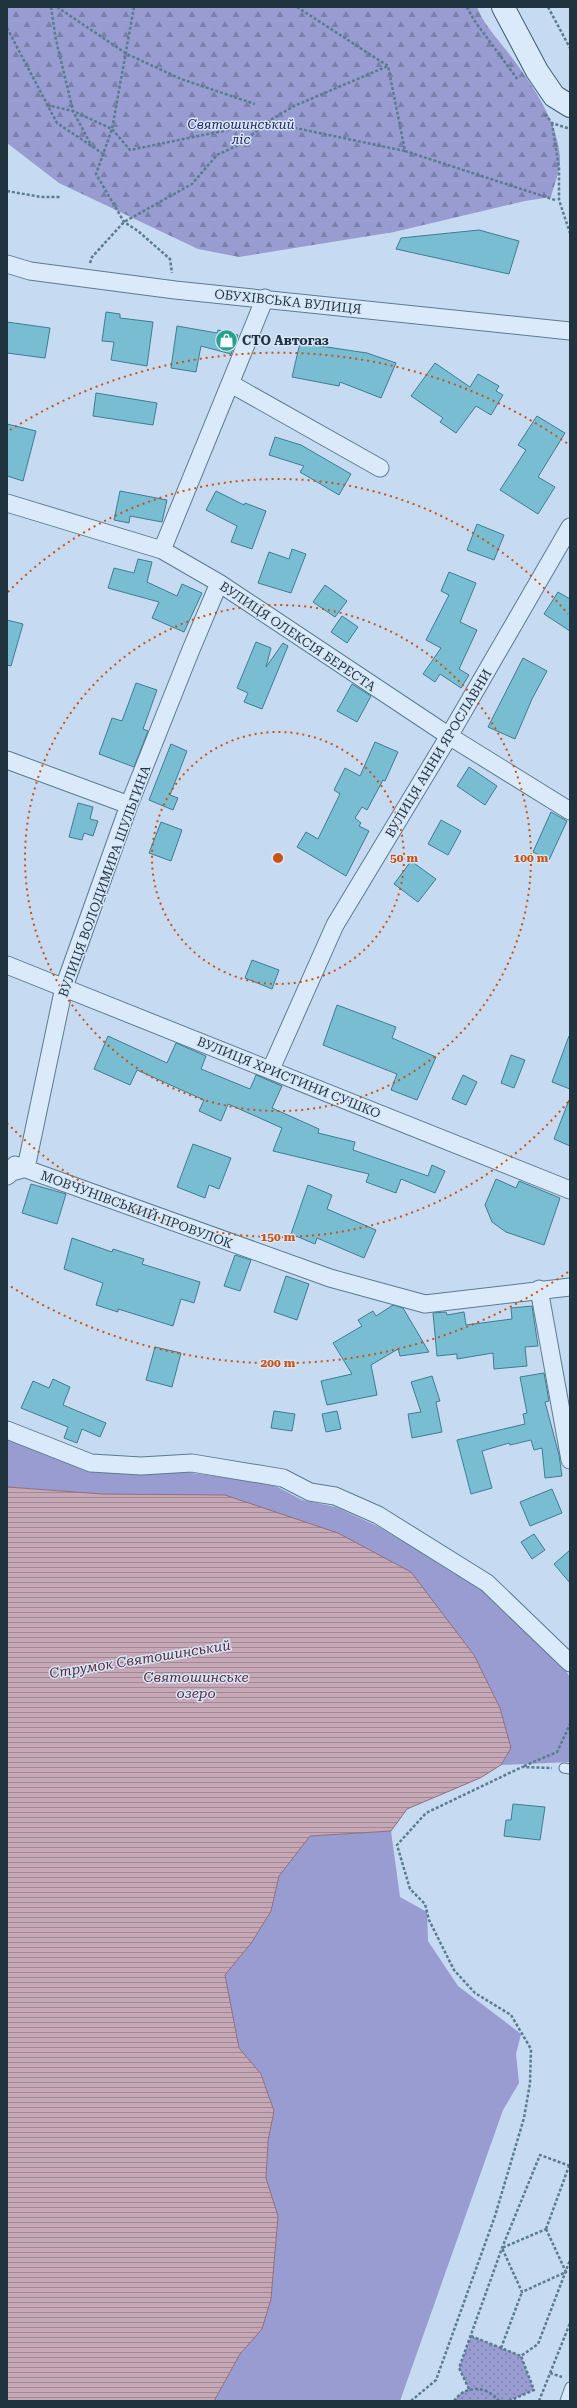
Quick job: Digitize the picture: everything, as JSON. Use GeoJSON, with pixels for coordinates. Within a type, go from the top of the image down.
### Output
{"type":"FeatureCollection","features":[{"type":"Feature","properties":{"kind":"street"},"geometry":{"type":"LineString","coordinates":[[503,7],[537,71],[554,96],[570,106]]}},
{"type":"Feature","properties":{"kind":"street","name":"ОБУХІВСЬКА ВУЛИЦЯ"},"geometry":{"type":"LineString","coordinates":[[7,264],[30,271],[175,290],[265,298],[570,332]]}},
{"type":"Feature","properties":{"kind":"street"},"geometry":{"type":"LineString","coordinates":[[162,550],[265,298]]}},
{"type":"Feature","properties":{"kind":"street"},"geometry":{"type":"LineString","coordinates":[[231,384],[380,468]]}},
{"type":"Feature","properties":{"kind":"street","name":"ВУЛИЦЯ ОЛЕКСІЯ БЕРЕСТА"},"geometry":{"type":"LineString","coordinates":[[7,503],[162,550],[219,583],[449,736],[570,811]]}},
{"type":"Feature","properties":{"kind":"street","name":"ВУЛИЦЯ АННИ ЯРОСЛАВНИ"},"geometry":{"type":"LineString","coordinates":[[271,1069],[335,925],[449,736],[570,527]]}},
{"type":"Feature","properties":{"kind":"street","name":"ВУЛИЦЯ ВОЛОДИМИРА ШУЛЬГИНА"},"geometry":{"type":"LineString","coordinates":[[26,1168],[64,987],[130,805],[190,652],[219,583]]}},
{"type":"Feature","properties":{"kind":"street"},"geometry":{"type":"LineString","coordinates":[[7,760],[130,805]]}},
{"type":"Feature","properties":{"kind":"street","name":"ВУЛИЦЯ ХРИСТИНИ СУШКО"},"geometry":{"type":"LineString","coordinates":[[7,965],[271,1069],[570,1190]]}},
{"type":"Feature","properties":{"kind":"street","name":"МОВЧУНІВСЬКИЙ ПРОВУЛОК"},"geometry":{"type":"LineString","coordinates":[[7,1164],[26,1168],[330,1278],[425,1304],[539,1289],[570,1287]]}},
{"type":"Feature","properties":{"kind":"street"},"geometry":{"type":"LineString","coordinates":[[7,1176],[12,1172],[26,1168]]}},
{"type":"Feature","properties":{"kind":"street"},"geometry":{"type":"LineString","coordinates":[[539,1289],[570,1460]]}},
{"type":"Feature","properties":{"kind":"street"},"geometry":{"type":"LineString","coordinates":[[7,1430],[91,1463],[141,1466],[192,1463],[283,1478],[310,1492],[335,1496],[378,1515],[487,1583],[569,1658]]}},
{"type":"Feature","properties":{"kind":"lane"},"geometry":{"type":"LineString","coordinates":[[565,2401],[570,2387]]}},
{"type":"Feature","properties":{"kind":"path"},"geometry":{"type":"LineString","coordinates":[[51,7],[56,40],[73,111],[92,146]]}},
{"type":"Feature","properties":{"kind":"path"},"geometry":{"type":"LineString","coordinates":[[57,7],[127,54],[181,79],[255,104]]}},
{"type":"Feature","properties":{"kind":"path"},"geometry":{"type":"LineString","coordinates":[[134,7],[127,54],[112,129],[102,153],[96,174],[124,222],[170,259],[175,290]]}},
{"type":"Feature","properties":{"kind":"path"},"geometry":{"type":"LineString","coordinates":[[297,7],[388,66],[405,151]]}},
{"type":"Feature","properties":{"kind":"path"},"geometry":{"type":"LineString","coordinates":[[467,7],[474,20],[499,56]]}},
{"type":"Feature","properties":{"kind":"path"},"geometry":{"type":"LineString","coordinates":[[548,7],[570,48]]}},
{"type":"Feature","properties":{"kind":"path"},"geometry":{"type":"LineString","coordinates":[[7,28],[57,123],[102,153]]}},
{"type":"Feature","properties":{"kind":"path"},"geometry":{"type":"LineString","coordinates":[[84,278],[92,257],[124,222],[192,184],[217,155],[241,144],[267,122],[294,106],[388,66]]}},
{"type":"Feature","properties":{"kind":"path"},"geometry":{"type":"LineString","coordinates":[[47,105],[73,111],[112,129],[130,150],[267,122],[405,151],[555,200]]}},
{"type":"Feature","properties":{"kind":"path"},"geometry":{"type":"LineString","coordinates":[[552,124],[560,168],[559,200],[570,233]]}},
{"type":"Feature","properties":{"kind":"path"},"geometry":{"type":"LineString","coordinates":[[7,191],[41,197],[60,197]]}},
{"type":"Feature","properties":{"kind":"path"},"geometry":{"type":"LineString","coordinates":[[411,2401],[436,2380],[495,2216],[524,2118],[530,2083],[531,2049],[511,2015],[475,1993],[454,1970],[429,1920],[425,1904],[410,1889],[397,1845],[426,1813],[522,1767],[558,1752],[570,1724]]}},
{"type":"Feature","properties":{"kind":"path"},"geometry":{"type":"LineString","coordinates":[[522,1767],[567,1769]]}},
{"type":"Feature","properties":{"kind":"path"},"geometry":{"type":"LineString","coordinates":[[469,2389],[459,2368],[502,2248],[540,2155],[570,2166],[546,2229],[502,2248]]}},
{"type":"Feature","properties":{"kind":"path"},"geometry":{"type":"LineString","coordinates":[[546,2229],[566,2272]]}},
{"type":"Feature","properties":{"kind":"path"},"geometry":{"type":"LineString","coordinates":[[502,2248],[522,2292]]}},
{"type":"Feature","properties":{"kind":"path"},"geometry":{"type":"LineString","coordinates":[[521,2356],[538,2344],[570,2260]]}},
{"type":"Feature","properties":{"kind":"path"},"geometry":{"type":"LineString","coordinates":[[501,2348],[522,2292],[566,2272]]}},
{"type":"Feature","properties":{"kind":"path"},"geometry":{"type":"LineString","coordinates":[[539,2401],[570,2323]]}},
{"type":"Feature","properties":{"kind":"path"},"geometry":{"type":"LineString","coordinates":[[471,2336],[521,2356],[534,2390],[509,2401]]}},
{"type":"Feature","properties":{"kind":"path"},"geometry":{"type":"LineString","coordinates":[[550,2373],[563,2377]]}},
{"type":"Feature","properties":{"kind":"path"},"geometry":{"type":"LineString","coordinates":[[454,2401],[461,2393],[469,2389],[487,2390],[499,2401]]}},
{"type":"Feature","properties":{"kind":"green space","name":"Святошинський ліс"},"geometry":{"type":"Polygon","coordinates":[[[7,7],[477,7],[486,24],[532,86],[553,127],[560,161],[551,197],[525,201],[394,232],[239,257],[198,249],[59,183],[7,143],[7,7]]]}},
{"type":"Feature","properties":{"kind":"green space"},"geometry":{"type":"Polygon","coordinates":[[[7,1437],[92,1470],[135,1475],[170,1470],[272,1484],[302,1500],[336,1507],[377,1526],[480,1587],[560,1662],[570,1677],[570,1762],[501,1765],[511,1748],[500,1708],[474,1655],[103,1494],[7,1487],[7,1437]]]}},
{"type":"Feature","properties":{"kind":"green space"},"geometry":{"type":"Polygon","coordinates":[[[391,1831],[400,1897],[427,1912],[428,1941],[458,1986],[521,2034],[516,2054],[519,2083],[503,2110],[400,2401],[214,2401],[240,2354],[262,2329],[271,2299],[278,2216],[266,2178],[268,2141],[274,2111],[261,2074],[239,2048],[225,1975],[252,1942],[271,1911],[279,1876],[310,1836],[391,1831]]]}},
{"type":"Feature","properties":{"kind":"green space"},"geometry":{"type":"Polygon","coordinates":[[[471,2336],[521,2356],[534,2390],[509,2401],[454,2401],[461,2393],[469,2389],[459,2368],[471,2336]]]}},
{"type":"Feature","properties":{"kind":"water","name":"Святошинське озеро"},"geometry":{"type":"Polygon","coordinates":[[[7,1487],[103,1494],[225,1495],[338,1533],[411,1572],[474,1655],[500,1708],[511,1748],[501,1765],[480,1778],[407,1809],[391,1831],[310,1836],[279,1876],[271,1911],[252,1942],[225,1975],[239,2048],[261,2074],[274,2111],[268,2141],[266,2178],[278,2216],[271,2299],[262,2329],[240,2354],[214,2401],[7,2401],[7,1487]]]}},
{"type":"Feature","properties":{"kind":"building"},"geometry":{"type":"Polygon","coordinates":[[[479,230],[519,241],[509,274],[396,249],[401,238],[479,230]]]}},
{"type":"Feature","properties":{"kind":"building"},"geometry":{"type":"Polygon","coordinates":[[[106,312],[120,314],[120,318],[153,322],[147,366],[111,360],[114,342],[102,341],[106,312]]]}},
{"type":"Feature","properties":{"kind":"building"},"geometry":{"type":"Polygon","coordinates":[[[7,322],[50,328],[45,358],[7,353],[7,322]]]}},
{"type":"Feature","properties":{"kind":"building"},"geometry":{"type":"Polygon","coordinates":[[[177,326],[217,333],[218,330],[238,335],[231,354],[201,346],[196,372],[171,368],[177,326]]]}},
{"type":"Feature","properties":{"kind":"building"},"geometry":{"type":"Polygon","coordinates":[[[300,343],[367,353],[396,363],[381,398],[340,382],[339,386],[292,377],[300,343]]]}},
{"type":"Feature","properties":{"kind":"building"},"geometry":{"type":"Polygon","coordinates":[[[435,363],[470,387],[478,374],[499,386],[496,391],[503,395],[491,415],[476,406],[456,433],[440,422],[443,418],[411,396],[435,363]]]}},
{"type":"Feature","properties":{"kind":"building"},"geometry":{"type":"Polygon","coordinates":[[[96,393],[157,403],[153,425],[93,416],[96,393]]]}},
{"type":"Feature","properties":{"kind":"building"},"geometry":{"type":"Polygon","coordinates":[[[537,416],[565,433],[538,477],[555,487],[538,514],[500,490],[526,450],[518,445],[537,416]]]}},
{"type":"Feature","properties":{"kind":"building"},"geometry":{"type":"Polygon","coordinates":[[[7,424],[36,431],[23,481],[7,476],[7,424]]]}},
{"type":"Feature","properties":{"kind":"building"},"geometry":{"type":"Polygon","coordinates":[[[275,437],[301,445],[351,474],[339,495],[300,472],[304,466],[269,455],[275,437]]]}},
{"type":"Feature","properties":{"kind":"building"},"geometry":{"type":"Polygon","coordinates":[[[120,491],[167,500],[162,522],[130,516],[129,523],[114,520],[120,491]]]}},
{"type":"Feature","properties":{"kind":"building"},"geometry":{"type":"Polygon","coordinates":[[[216,491],[244,505],[245,503],[266,511],[252,549],[231,542],[237,526],[206,510],[216,491]]]}},
{"type":"Feature","properties":{"kind":"building"},"geometry":{"type":"Polygon","coordinates":[[[477,524],[504,535],[494,560],[467,550],[477,524]]]}},
{"type":"Feature","properties":{"kind":"building"},"geometry":{"type":"Polygon","coordinates":[[[292,549],[306,554],[291,593],[258,583],[269,552],[289,559],[292,549]]]}},
{"type":"Feature","properties":{"kind":"building"},"geometry":{"type":"Polygon","coordinates":[[[138,559],[152,562],[147,582],[177,596],[182,584],[202,593],[184,632],[152,618],[159,602],[108,588],[114,568],[134,573],[138,559]]]}},
{"type":"Feature","properties":{"kind":"building"},"geometry":{"type":"Polygon","coordinates":[[[449,572],[476,583],[460,622],[477,630],[459,669],[469,675],[461,688],[440,674],[435,682],[423,674],[441,648],[426,640],[449,595],[441,591],[449,572]]]}},
{"type":"Feature","properties":{"kind":"building"},"geometry":{"type":"Polygon","coordinates":[[[325,585],[347,601],[335,617],[313,602],[325,585]]]}},
{"type":"Feature","properties":{"kind":"building"},"geometry":{"type":"Polygon","coordinates":[[[558,592],[570,599],[570,631],[544,614],[558,592]]]}},
{"type":"Feature","properties":{"kind":"building"},"geometry":{"type":"Polygon","coordinates":[[[342,616],[358,627],[347,643],[331,632],[342,616]]]}},
{"type":"Feature","properties":{"kind":"building"},"geometry":{"type":"Polygon","coordinates":[[[7,620],[23,624],[11,666],[7,665],[7,620]]]}},
{"type":"Feature","properties":{"kind":"building"},"geometry":{"type":"Polygon","coordinates":[[[256,642],[271,648],[266,667],[283,643],[288,646],[262,709],[244,702],[248,693],[237,688],[256,642]]]}},
{"type":"Feature","properties":{"kind":"building"},"geometry":{"type":"Polygon","coordinates":[[[523,658],[547,671],[532,699],[515,739],[488,727],[523,658]]]}},
{"type":"Feature","properties":{"kind":"building"},"geometry":{"type":"Polygon","coordinates":[[[136,683],[157,690],[143,729],[148,731],[134,767],[99,754],[112,718],[122,721],[136,683]]]}},
{"type":"Feature","properties":{"kind":"building"},"geometry":{"type":"Polygon","coordinates":[[[352,684],[371,696],[357,722],[337,711],[352,684]]]}},
{"type":"Feature","properties":{"kind":"building"},"geometry":{"type":"Polygon","coordinates":[[[375,742],[398,752],[385,781],[383,780],[367,810],[362,807],[355,818],[361,823],[359,826],[369,831],[346,876],[297,847],[306,832],[318,839],[340,794],[334,790],[345,768],[360,776],[375,742]]]}},
{"type":"Feature","properties":{"kind":"building"},"geometry":{"type":"Polygon","coordinates":[[[171,744],[187,751],[170,795],[178,798],[173,810],[149,800],[171,744]]]}},
{"type":"Feature","properties":{"kind":"building"},"geometry":{"type":"Polygon","coordinates":[[[469,767],[497,786],[485,805],[457,786],[469,767]]]}},
{"type":"Feature","properties":{"kind":"building"},"geometry":{"type":"Polygon","coordinates":[[[78,803],[93,807],[90,819],[98,821],[93,836],[84,833],[82,840],[69,837],[78,803]]]}},
{"type":"Feature","properties":{"kind":"building"},"geometry":{"type":"Polygon","coordinates":[[[551,812],[567,821],[549,860],[533,852],[551,812]]]}},
{"type":"Feature","properties":{"kind":"building"},"geometry":{"type":"Polygon","coordinates":[[[441,820],[461,831],[448,855],[428,844],[441,820]]]}},
{"type":"Feature","properties":{"kind":"building"},"geometry":{"type":"Polygon","coordinates":[[[161,822],[182,830],[171,861],[149,853],[161,822]]]}},
{"type":"Feature","properties":{"kind":"building"},"geometry":{"type":"Polygon","coordinates":[[[411,861],[436,879],[418,902],[394,884],[411,861]]]}},
{"type":"Feature","properties":{"kind":"building"},"geometry":{"type":"Polygon","coordinates":[[[252,960],[279,970],[272,989],[245,978],[252,960]]]}},
{"type":"Feature","properties":{"kind":"building"},"geometry":{"type":"Polygon","coordinates":[[[337,1005],[396,1027],[392,1038],[436,1057],[417,1100],[391,1090],[397,1074],[323,1045],[337,1005]]]}},
{"type":"Feature","properties":{"kind":"building"},"geometry":{"type":"Polygon","coordinates":[[[108,1036],[167,1063],[176,1043],[206,1056],[201,1069],[250,1089],[256,1075],[282,1086],[272,1108],[319,1129],[318,1133],[355,1142],[353,1150],[428,1176],[432,1165],[445,1171],[435,1193],[401,1179],[396,1193],[366,1182],[369,1174],[273,1151],[282,1128],[228,1104],[221,1121],[199,1111],[204,1100],[137,1070],[130,1085],[94,1069],[108,1036]]]}},
{"type":"Feature","properties":{"kind":"building"},"geometry":{"type":"Polygon","coordinates":[[[570,1036],[570,1089],[552,1082],[570,1036]]]}},
{"type":"Feature","properties":{"kind":"building"},"geometry":{"type":"Polygon","coordinates":[[[511,1055],[525,1060],[514,1088],[501,1083],[511,1055]]]}},
{"type":"Feature","properties":{"kind":"building"},"geometry":{"type":"Polygon","coordinates":[[[463,1075],[477,1082],[466,1105],[452,1099],[463,1075]]]}},
{"type":"Feature","properties":{"kind":"building"},"geometry":{"type":"Polygon","coordinates":[[[570,1100],[570,1146],[554,1139],[570,1100]]]}},
{"type":"Feature","properties":{"kind":"building"},"geometry":{"type":"Polygon","coordinates":[[[193,1144],[231,1158],[219,1189],[209,1185],[205,1198],[177,1187],[193,1144]]]}},
{"type":"Feature","properties":{"kind":"building"},"geometry":{"type":"Polygon","coordinates":[[[496,1179],[516,1188],[519,1181],[560,1198],[544,1245],[506,1232],[492,1222],[485,1205],[496,1179]]]}},
{"type":"Feature","properties":{"kind":"building"},"geometry":{"type":"Polygon","coordinates":[[[31,1184],[66,1194],[57,1224],[22,1213],[31,1184]]]}},
{"type":"Feature","properties":{"kind":"building"},"geometry":{"type":"Polygon","coordinates":[[[308,1185],[332,1195],[327,1209],[376,1230],[364,1258],[317,1238],[315,1244],[291,1234],[308,1185]]]}},
{"type":"Feature","properties":{"kind":"building"},"geometry":{"type":"Polygon","coordinates":[[[72,1238],[112,1252],[113,1249],[144,1259],[142,1264],[200,1282],[194,1303],[181,1299],[173,1326],[118,1309],[118,1312],[96,1305],[103,1283],[64,1269],[72,1238]]]}},
{"type":"Feature","properties":{"kind":"building"},"geometry":{"type":"Polygon","coordinates":[[[235,1255],[251,1260],[240,1291],[224,1286],[235,1255]]]}},
{"type":"Feature","properties":{"kind":"building"},"geometry":{"type":"Polygon","coordinates":[[[286,1276],[309,1284],[297,1320],[274,1312],[286,1276]]]}},
{"type":"Feature","properties":{"kind":"building"},"geometry":{"type":"Polygon","coordinates":[[[393,1305],[403,1308],[429,1352],[400,1356],[398,1349],[371,1365],[377,1395],[327,1405],[321,1381],[352,1374],[333,1343],[362,1326],[358,1320],[373,1311],[376,1316],[393,1305]]]}},
{"type":"Feature","properties":{"kind":"building"},"geometry":{"type":"Polygon","coordinates":[[[532,1306],[538,1346],[525,1347],[527,1366],[494,1369],[493,1353],[457,1359],[457,1354],[437,1356],[433,1313],[446,1312],[447,1315],[464,1312],[466,1325],[512,1319],[511,1308],[532,1306]]]}},
{"type":"Feature","properties":{"kind":"building"},"geometry":{"type":"Polygon","coordinates":[[[155,1347],[181,1353],[172,1387],[146,1380],[155,1347]]]}},
{"type":"Feature","properties":{"kind":"building"},"geometry":{"type":"Polygon","coordinates":[[[544,1373],[549,1401],[545,1402],[559,1455],[562,1476],[545,1478],[542,1448],[534,1450],[531,1440],[510,1445],[509,1443],[482,1451],[492,1488],[471,1494],[457,1440],[525,1424],[523,1414],[527,1413],[520,1377],[544,1373]]]}},
{"type":"Feature","properties":{"kind":"building"},"geometry":{"type":"Polygon","coordinates":[[[432,1376],[440,1401],[436,1402],[442,1432],[412,1438],[408,1414],[421,1412],[411,1382],[432,1376]]]}},
{"type":"Feature","properties":{"kind":"building"},"geometry":{"type":"Polygon","coordinates":[[[53,1379],[70,1387],[63,1405],[106,1423],[100,1437],[82,1429],[77,1443],[64,1438],[68,1427],[21,1408],[33,1381],[49,1388],[53,1379]]]}},
{"type":"Feature","properties":{"kind":"building"},"geometry":{"type":"Polygon","coordinates":[[[274,1411],[295,1414],[292,1431],[271,1428],[274,1411]]]}},
{"type":"Feature","properties":{"kind":"building"},"geometry":{"type":"Polygon","coordinates":[[[337,1411],[341,1429],[326,1432],[322,1414],[337,1411]]]}},
{"type":"Feature","properties":{"kind":"building"},"geometry":{"type":"Polygon","coordinates":[[[552,1489],[562,1513],[530,1526],[520,1502],[552,1489]]]}},
{"type":"Feature","properties":{"kind":"building"},"geometry":{"type":"Polygon","coordinates":[[[534,1534],[545,1550],[532,1559],[521,1542],[534,1534]]]}},
{"type":"Feature","properties":{"kind":"building"},"geometry":{"type":"Polygon","coordinates":[[[570,1550],[570,1583],[554,1564],[570,1550]]]}},
{"type":"Feature","properties":{"kind":"building"},"geometry":{"type":"Polygon","coordinates":[[[513,1804],[545,1807],[540,1840],[504,1836],[506,1820],[511,1820],[513,1804]]]}},
{"type":"Feature","properties":{"kind":"place","name":"СТО Автогаз"},"geometry":{"type":"Point","coordinates":[226,340]}},
{"type":"Feature","properties":{"kind":"water label","name":"Струмок Святошинський"},"geometry":{"type":"Point","coordinates":[140,1659]}}]}
